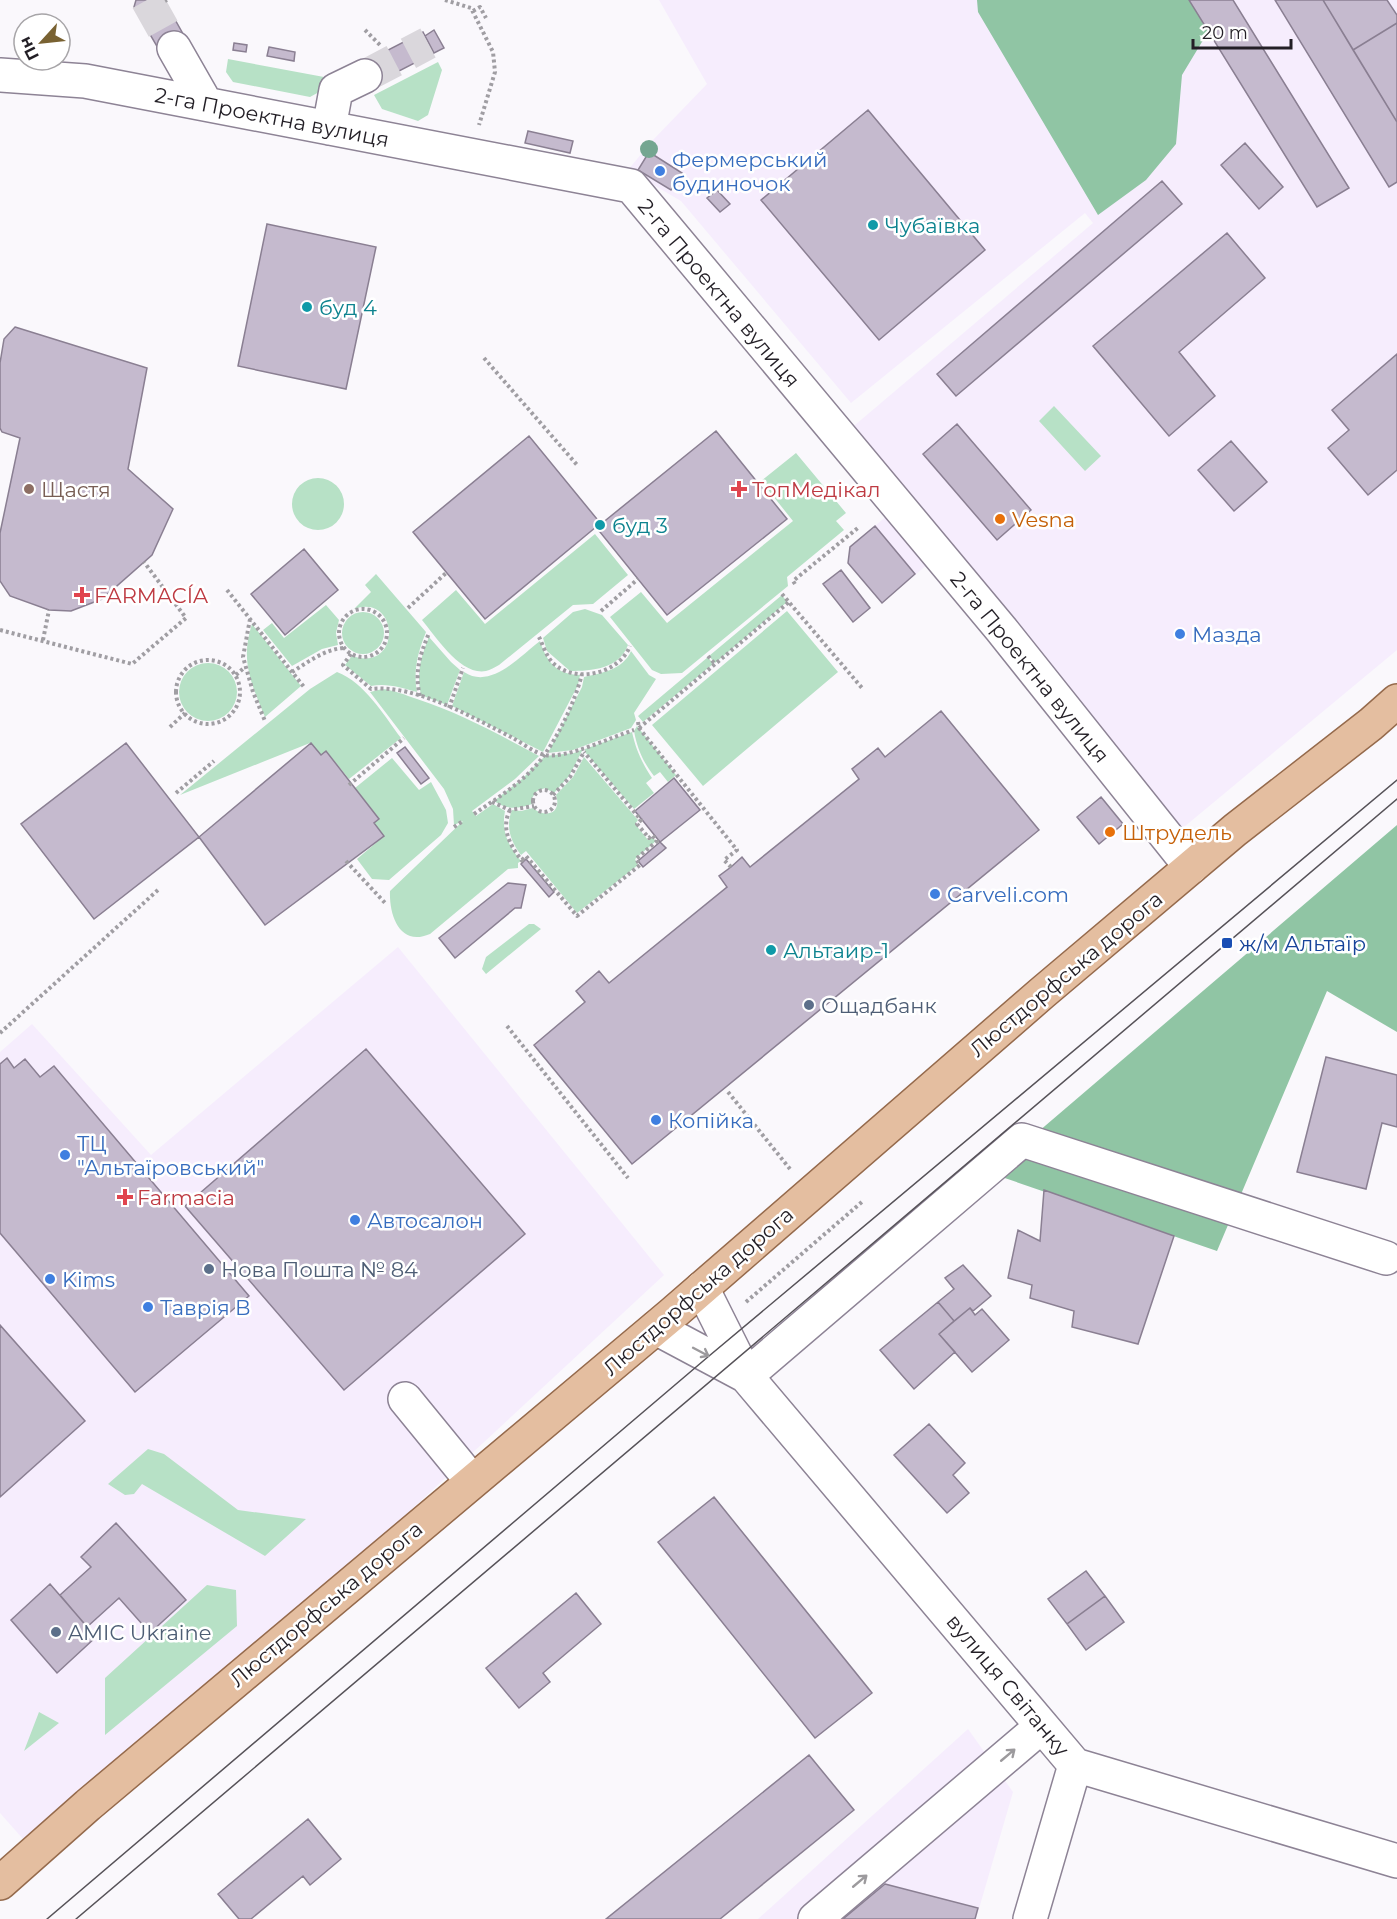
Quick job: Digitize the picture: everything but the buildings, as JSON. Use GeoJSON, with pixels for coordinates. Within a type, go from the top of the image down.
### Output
{"type":"FeatureCollection","features":[{"type":"Feature","properties":{"kind":"main road","name":"Люстдорфська дорога"},"geometry":{"type":"LineString","coordinates":[[0,1883],[88,1805],[656,1328],[1042,993],[1235,830],[1397,701]]}},
{"type":"Feature","properties":{"kind":"street"},"geometry":{"type":"LineString","coordinates":[[174,48],[206,104]]}},
{"type":"Feature","properties":{"kind":"street","name":"2-га Проектна вулиця"},"geometry":{"type":"LineString","coordinates":[[0,75],[85,81],[631,186],[1002,629],[1191,867]]}},
{"type":"Feature","properties":{"kind":"street"},"geometry":{"type":"LineString","coordinates":[[329,128],[336,90],[365,76]]}},
{"type":"Feature","properties":{"kind":"street"},"geometry":{"type":"LineString","coordinates":[[746,1376],[1022,1140],[1386,1258]]}},
{"type":"Feature","properties":{"kind":"street","name":"вулиця Світанку"},"geometry":{"type":"LineString","coordinates":[[702,1288],[746,1376],[1075,1765],[1397,1861]]}},
{"type":"Feature","properties":{"kind":"street","name":"вулиця Світанку"},"geometry":{"type":"LineString","coordinates":[[656,1328],[746,1376]]}},
{"type":"Feature","properties":{"kind":"street"},"geometry":{"type":"LineString","coordinates":[[405,1399],[472,1481]]}},
{"type":"Feature","properties":{"kind":"street"},"geometry":{"type":"LineString","coordinates":[[815,1919],[1042,1726]]}},
{"type":"Feature","properties":{"kind":"street"},"geometry":{"type":"LineString","coordinates":[[1030,1919],[1075,1765]]}},
{"type":"Feature","properties":{"kind":"path"},"geometry":{"type":"LineString","coordinates":[[445,0],[471,8],[493,52],[495,72],[481,122]]}},
{"type":"Feature","properties":{"kind":"path"},"geometry":{"type":"LineString","coordinates":[[473,11],[480,7],[486,18]]}},
{"type":"Feature","properties":{"kind":"path"},"geometry":{"type":"LineString","coordinates":[[365,30],[382,47]]}},
{"type":"Feature","properties":{"kind":"path"},"geometry":{"type":"LineString","coordinates":[[484,358],[578,466]]}},
{"type":"Feature","properties":{"kind":"path"},"geometry":{"type":"LineString","coordinates":[[795,585],[793,581],[859,527]]}},
{"type":"Feature","properties":{"kind":"path"},"geometry":{"type":"LineString","coordinates":[[0,630],[132,664],[186,618],[144,562]]}},
{"type":"Feature","properties":{"kind":"path"},"geometry":{"type":"LineString","coordinates":[[408,608],[447,573]]}},
{"type":"Feature","properties":{"kind":"path"},"geometry":{"type":"LineString","coordinates":[[601,611],[638,579]]}},
{"type":"Feature","properties":{"kind":"path"},"geometry":{"type":"LineString","coordinates":[[227,590],[304,687]]}},
{"type":"Feature","properties":{"kind":"path"},"geometry":{"type":"LineString","coordinates":[[782,594],[862,688]]}},
{"type":"Feature","properties":{"kind":"path"},"geometry":{"type":"LineString","coordinates":[[639,728],[789,602]]}},
{"type":"Feature","properties":{"kind":"path"},"geometry":{"type":"LineString","coordinates":[[358,609],[369,609],[378,614],[387,631],[385,642],[379,651],[370,656],[359,657],[351,654],[345,648],[341,644],[339,633],[341,622],[349,613],[358,609]]}},
{"type":"Feature","properties":{"kind":"path"},"geometry":{"type":"LineString","coordinates":[[42,640],[49,610]]}},
{"type":"Feature","properties":{"kind":"path"},"geometry":{"type":"LineString","coordinates":[[250,618],[243,657],[253,692],[265,721]]}},
{"type":"Feature","properties":{"kind":"path"},"geometry":{"type":"LineString","coordinates":[[420,696],[416,682],[418,658],[429,633]]}},
{"type":"Feature","properties":{"kind":"path"},"geometry":{"type":"LineString","coordinates":[[539,637],[545,652],[553,663],[570,673],[594,673],[619,663],[626,656],[630,646]]}},
{"type":"Feature","properties":{"kind":"path"},"geometry":{"type":"LineString","coordinates":[[292,672],[324,652],[335,648],[345,648]]}},
{"type":"Feature","properties":{"kind":"path"},"geometry":{"type":"LineString","coordinates":[[351,654],[343,664],[371,689],[393,688],[420,696],[480,721],[545,755],[584,750],[633,730]]}},
{"type":"Feature","properties":{"kind":"path"},"geometry":{"type":"LineString","coordinates":[[708,656],[715,664]]}},
{"type":"Feature","properties":{"kind":"path"},"geometry":{"type":"LineString","coordinates":[[207,660],[218,661],[236,675],[239,699],[234,711],[224,720],[212,724],[199,723],[185,713],[179,706],[176,693],[179,680],[186,669],[195,663],[207,660]]}},
{"type":"Feature","properties":{"kind":"path"},"geometry":{"type":"LineString","coordinates":[[236,675],[245,667]]}},
{"type":"Feature","properties":{"kind":"path"},"geometry":{"type":"LineString","coordinates":[[449,708],[463,668]]}},
{"type":"Feature","properties":{"kind":"path"},"geometry":{"type":"LineString","coordinates":[[474,814],[521,779],[545,755],[572,702],[582,674]]}},
{"type":"Feature","properties":{"kind":"path"},"geometry":{"type":"LineString","coordinates":[[170,727],[185,713]]}},
{"type":"Feature","properties":{"kind":"path"},"geometry":{"type":"LineString","coordinates":[[638,722],[639,728],[737,849],[724,860],[731,867]]}},
{"type":"Feature","properties":{"kind":"path"},"geometry":{"type":"LineString","coordinates":[[349,785],[404,738]]}},
{"type":"Feature","properties":{"kind":"path"},"geometry":{"type":"LineString","coordinates":[[553,795],[570,777],[584,750]]}},
{"type":"Feature","properties":{"kind":"path"},"geometry":{"type":"LineString","coordinates":[[510,810],[506,825],[510,844],[523,861],[526,856],[577,916],[640,865],[636,860],[657,841],[652,835],[648,838],[637,824],[641,820],[584,750]]}},
{"type":"Feature","properties":{"kind":"path"},"geometry":{"type":"LineString","coordinates":[[176,793],[214,761]]}},
{"type":"Feature","properties":{"kind":"path"},"geometry":{"type":"LineString","coordinates":[[544,789],[551,792],[555,798],[552,810],[546,813],[539,812],[534,806],[533,798],[537,792],[544,789]]}},
{"type":"Feature","properties":{"kind":"path"},"geometry":{"type":"LineString","coordinates":[[492,802],[510,810],[534,806]]}},
{"type":"Feature","properties":{"kind":"path"},"geometry":{"type":"LineString","coordinates":[[454,827],[463,821]]}},
{"type":"Feature","properties":{"kind":"path"},"geometry":{"type":"LineString","coordinates":[[346,861],[386,904]]}},
{"type":"Feature","properties":{"kind":"path"},"geometry":{"type":"LineString","coordinates":[[0,1033],[158,890]]}},
{"type":"Feature","properties":{"kind":"path"},"geometry":{"type":"LineString","coordinates":[[507,1026],[628,1178]]}},
{"type":"Feature","properties":{"kind":"path"},"geometry":{"type":"LineString","coordinates":[[728,1092],[810,1195]]}},
{"type":"Feature","properties":{"kind":"path"},"geometry":{"type":"LineString","coordinates":[[738,1309],[863,1201]]}},
{"type":"Feature","properties":{"kind":"shaded area"},"geometry":{"type":"Polygon","coordinates":[[[659,0],[1397,0],[1397,650],[1178,832],[842,436],[1093,223],[1085,213],[851,403],[681,201],[628,170],[652,141],[707,84],[659,0]]]}},
{"type":"Feature","properties":{"kind":"shaded area"},"geometry":{"type":"Polygon","coordinates":[[[895,509],[935,558],[882,603],[848,563],[850,547],[895,509]]]}},
{"type":"Feature","properties":{"kind":"shaded area"},"geometry":{"type":"Polygon","coordinates":[[[398,947],[664,1275],[38,1856],[0,1813],[0,1052],[32,1024],[151,1155],[398,947]]]}},
{"type":"Feature","properties":{"kind":"shaded area"},"geometry":{"type":"Polygon","coordinates":[[[968,1729],[1013,1792],[976,1919],[758,1919],[968,1729]]]}},
{"type":"Feature","properties":{"kind":"green space"},"geometry":{"type":"Polygon","coordinates":[[[977,0],[1216,0],[1217,17],[1182,75],[1176,144],[1146,180],[1098,215],[978,12],[977,0]]]}},
{"type":"Feature","properties":{"kind":"green space"},"geometry":{"type":"Polygon","coordinates":[[[228,59],[324,77],[321,91],[310,97],[233,82],[226,72],[228,59]]]}},
{"type":"Feature","properties":{"kind":"green space"},"geometry":{"type":"Polygon","coordinates":[[[438,62],[442,70],[428,115],[418,121],[382,109],[374,95],[438,62]]]}},
{"type":"Feature","properties":{"kind":"green space"},"geometry":{"type":"Polygon","coordinates":[[[1054,406],[1101,456],[1085,471],[1039,421],[1054,406]]]}},
{"type":"Feature","properties":{"kind":"green space"},"geometry":{"type":"Polygon","coordinates":[[[796,453],[846,513],[836,521],[844,530],[787,577],[788,586],[682,673],[661,674],[652,670],[610,617],[641,592],[667,623],[793,521],[761,481],[796,453]]]}},
{"type":"Feature","properties":{"kind":"green space"},"geometry":{"type":"Polygon","coordinates":[[[313,478],[323,478],[333,482],[340,489],[344,504],[340,519],[333,526],[323,530],[313,530],[303,526],[296,519],[292,509],[292,499],[296,489],[303,482],[313,478]]]}},
{"type":"Feature","properties":{"kind":"green space"},"geometry":{"type":"Polygon","coordinates":[[[595,534],[628,575],[593,604],[573,605],[493,668],[477,671],[458,662],[422,620],[456,590],[485,624],[595,534]]]}},
{"type":"Feature","properties":{"kind":"green space"},"geometry":{"type":"Polygon","coordinates":[[[376,574],[426,632],[417,661],[417,692],[389,686],[371,686],[345,665],[352,656],[368,658],[380,654],[387,644],[389,633],[387,621],[380,612],[369,607],[354,609],[371,592],[365,585],[376,574]]]}},
{"type":"Feature","properties":{"kind":"green space"},"geometry":{"type":"Polygon","coordinates":[[[782,595],[787,602],[715,663],[709,656],[782,595]]]}},
{"type":"Feature","properties":{"kind":"green space"},"geometry":{"type":"Polygon","coordinates":[[[326,605],[339,620],[336,633],[338,645],[322,649],[292,666],[263,630],[272,623],[284,638],[326,605]]]}},
{"type":"Feature","properties":{"kind":"green space"},"geometry":{"type":"Polygon","coordinates":[[[585,609],[602,615],[628,645],[624,653],[611,664],[596,669],[570,671],[547,651],[543,638],[573,612],[585,609]]]}},
{"type":"Feature","properties":{"kind":"green space"},"geometry":{"type":"Polygon","coordinates":[[[787,611],[838,672],[703,786],[652,725],[787,611]]]}},
{"type":"Feature","properties":{"kind":"green space"},"geometry":{"type":"Polygon","coordinates":[[[363,612],[378,618],[384,633],[378,648],[363,654],[348,648],[342,633],[348,618],[363,612]]]}},
{"type":"Feature","properties":{"kind":"green space"},"geometry":{"type":"Polygon","coordinates":[[[252,624],[301,686],[265,717],[252,682],[247,660],[252,624]]]}},
{"type":"Feature","properties":{"kind":"green space"},"geometry":{"type":"Polygon","coordinates":[[[429,637],[460,670],[447,705],[421,695],[420,665],[429,637]]]}},
{"type":"Feature","properties":{"kind":"green space"},"geometry":{"type":"Polygon","coordinates":[[[540,641],[549,661],[554,666],[559,670],[580,675],[578,685],[543,752],[452,706],[464,672],[484,677],[495,674],[505,669],[540,641]]]}},
{"type":"Feature","properties":{"kind":"green space"},"geometry":{"type":"Polygon","coordinates":[[[631,651],[649,675],[656,679],[634,713],[636,720],[631,728],[573,750],[548,753],[582,687],[584,677],[617,667],[623,663],[631,651]]]}},
{"type":"Feature","properties":{"kind":"green space"},"geometry":{"type":"Polygon","coordinates":[[[708,657],[713,664],[643,722],[638,716],[708,657]]]}},
{"type":"Feature","properties":{"kind":"green space"},"geometry":{"type":"Polygon","coordinates":[[[208,663],[219,665],[232,676],[237,692],[235,703],[224,716],[208,721],[197,719],[184,708],[179,692],[181,681],[192,668],[208,663]]]}},
{"type":"Feature","properties":{"kind":"green space"},"geometry":{"type":"Polygon","coordinates":[[[337,672],[365,691],[401,738],[349,779],[327,752],[321,755],[310,743],[180,795],[310,689],[337,672]]]}},
{"type":"Feature","properties":{"kind":"green space"},"geometry":{"type":"Polygon","coordinates":[[[382,689],[391,690],[449,711],[539,756],[515,779],[472,811],[476,816],[493,804],[505,811],[505,832],[509,844],[521,861],[518,863],[518,868],[508,869],[430,934],[420,937],[404,933],[398,927],[390,901],[390,891],[463,821],[454,825],[453,809],[444,789],[370,692],[382,689]]]}},
{"type":"Feature","properties":{"kind":"green space"},"geometry":{"type":"Polygon","coordinates":[[[637,726],[676,775],[668,782],[660,772],[654,776],[644,760],[634,731],[637,726]]]}},
{"type":"Feature","properties":{"kind":"green space"},"geometry":{"type":"Polygon","coordinates":[[[632,732],[635,745],[652,778],[646,783],[654,793],[634,809],[585,752],[585,749],[632,732]]]}},
{"type":"Feature","properties":{"kind":"green space"},"geometry":{"type":"Polygon","coordinates":[[[583,749],[569,776],[554,793],[545,788],[537,791],[532,798],[532,804],[517,808],[503,806],[494,801],[521,780],[545,756],[574,753],[583,749]]]}},
{"type":"Feature","properties":{"kind":"green space"},"geometry":{"type":"Polygon","coordinates":[[[584,757],[638,820],[635,824],[648,840],[652,837],[656,841],[635,859],[638,865],[577,913],[526,851],[521,855],[512,840],[509,822],[512,810],[521,811],[533,808],[548,813],[555,810],[556,795],[573,777],[584,757]]]}},
{"type":"Feature","properties":{"kind":"green space"},"geometry":{"type":"Polygon","coordinates":[[[392,758],[419,790],[431,782],[446,810],[448,823],[441,835],[389,880],[372,879],[357,859],[384,836],[374,823],[379,818],[355,788],[392,758]]]}},
{"type":"Feature","properties":{"kind":"green space"},"geometry":{"type":"Polygon","coordinates":[[[1397,825],[1397,1032],[1327,991],[1217,1251],[990,1173],[1397,825]]]}},
{"type":"Feature","properties":{"kind":"green space"},"geometry":{"type":"Polygon","coordinates":[[[529,924],[534,924],[541,929],[486,974],[482,969],[486,957],[529,924]]]}},
{"type":"Feature","properties":{"kind":"green space"},"geometry":{"type":"Polygon","coordinates":[[[148,1449],[164,1454],[238,1510],[306,1519],[265,1556],[142,1484],[134,1494],[125,1495],[108,1484],[148,1449]]]}},
{"type":"Feature","properties":{"kind":"green space"},"geometry":{"type":"Polygon","coordinates":[[[207,1585],[236,1590],[237,1626],[105,1735],[105,1678],[207,1585]]]}},
{"type":"Feature","properties":{"kind":"green space"},"geometry":{"type":"Polygon","coordinates":[[[39,1712],[59,1723],[24,1751],[39,1712]]]}},
{"type":"Feature","properties":{"kind":"tunnel"},"geometry":{"type":"LineString","coordinates":[[147,0],[174,48]]}},
{"type":"Feature","properties":{"kind":"tunnel"},"geometry":{"type":"LineString","coordinates":[[365,76],[428,43]]}},
{"type":"Feature","properties":{"kind":"tram line"},"geometry":{"type":"LineString","coordinates":[[47,1919],[709,1356],[1397,780]]}},
{"type":"Feature","properties":{"kind":"tram line"},"geometry":{"type":"LineString","coordinates":[[76,1919],[1397,799]]}},
{"type":"Feature","properties":{"kind":"place","name":"Фермерський будиночок"},"geometry":{"type":"Point","coordinates":[660,171]}},
{"type":"Feature","properties":{"kind":"place","name":"Чубаївка"},"geometry":{"type":"Point","coordinates":[873,225]}},
{"type":"Feature","properties":{"kind":"place","name":"буд 4"},"geometry":{"type":"Point","coordinates":[307,307]}},
{"type":"Feature","properties":{"kind":"place","name":"Щастя"},"geometry":{"type":"Point","coordinates":[29,489]}},
{"type":"Feature","properties":{"kind":"place","name":"ТопМедікал"},"geometry":{"type":"Point","coordinates":[739,489]}},
{"type":"Feature","properties":{"kind":"place","name":"Vesna"},"geometry":{"type":"Point","coordinates":[1000,519]}},
{"type":"Feature","properties":{"kind":"place","name":"буд 3"},"geometry":{"type":"Point","coordinates":[600,525]}},
{"type":"Feature","properties":{"kind":"place","name":"FARMACÍA"},"geometry":{"type":"Point","coordinates":[82,595]}},
{"type":"Feature","properties":{"kind":"place","name":"Мазда"},"geometry":{"type":"Point","coordinates":[1180,634]}},
{"type":"Feature","properties":{"kind":"place","name":"Штрудель"},"geometry":{"type":"Point","coordinates":[1110,832]}},
{"type":"Feature","properties":{"kind":"place","name":"Carveli.com"},"geometry":{"type":"Point","coordinates":[935,894]}},
{"type":"Feature","properties":{"kind":"place","name":"ж/м Альтаїр"},"geometry":{"type":"Point","coordinates":[1227,943]}},
{"type":"Feature","properties":{"kind":"place","name":"Альтаир-1"},"geometry":{"type":"Point","coordinates":[771,950]}},
{"type":"Feature","properties":{"kind":"place","name":"Ощадбанк"},"geometry":{"type":"Point","coordinates":[809,1005]}},
{"type":"Feature","properties":{"kind":"place","name":"Копійка"},"geometry":{"type":"Point","coordinates":[656,1120]}},
{"type":"Feature","properties":{"kind":"place","name":"ТЦ \"Альтаїровський\""},"geometry":{"type":"Point","coordinates":[65,1155]}},
{"type":"Feature","properties":{"kind":"place","name":"Farmacia"},"geometry":{"type":"Point","coordinates":[125,1197]}},
{"type":"Feature","properties":{"kind":"place","name":"Автосалон"},"geometry":{"type":"Point","coordinates":[355,1220]}},
{"type":"Feature","properties":{"kind":"place","name":"Нова Пошта № 84"},"geometry":{"type":"Point","coordinates":[209,1269]}},
{"type":"Feature","properties":{"kind":"place","name":"Kims"},"geometry":{"type":"Point","coordinates":[50,1279]}},
{"type":"Feature","properties":{"kind":"place","name":"Таврія В"},"geometry":{"type":"Point","coordinates":[148,1307]}},
{"type":"Feature","properties":{"kind":"place","name":"AMIC Ukraine"},"geometry":{"type":"Point","coordinates":[56,1632]}}]}
